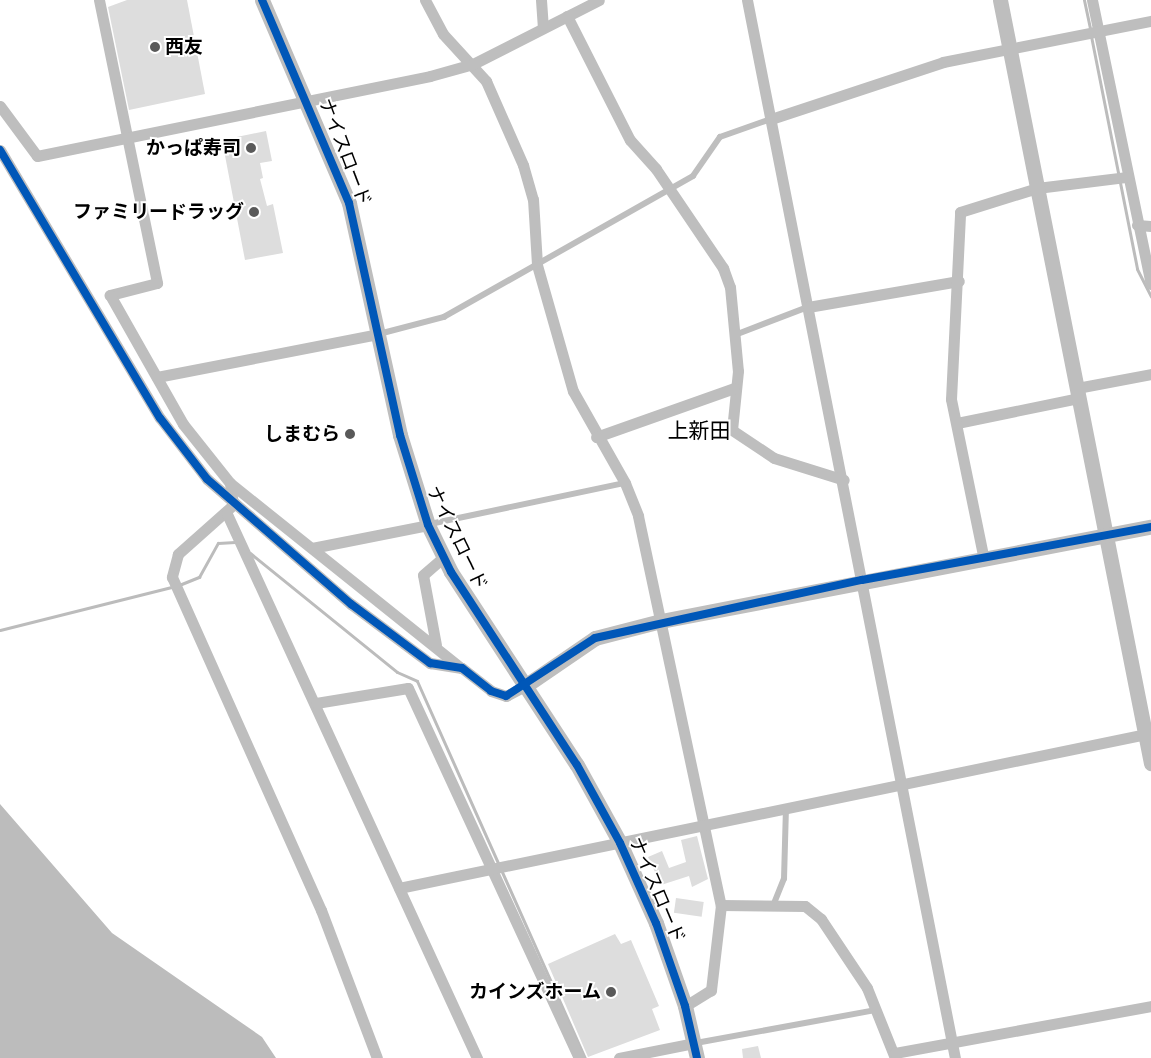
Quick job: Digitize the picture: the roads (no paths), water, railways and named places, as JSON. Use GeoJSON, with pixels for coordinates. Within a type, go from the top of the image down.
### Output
{"type":"FeatureCollection","features":[{"type":"Feature","properties":{"kind":"street"},"geometry":{"type":"LineString","coordinates":[[99,0],[157,284],[110,295],[183,424],[230,483],[436,645],[491,691],[506,696],[526,686],[595,638],[661,621],[862,580],[984,560],[1151,527]]}},
{"type":"Feature","properties":{"kind":"street","name":"ナイスロード"},"geometry":{"type":"LineString","coordinates":[[262,0],[307,99],[349,203],[411,480],[428,524],[444,557],[526,686],[620,843],[685,1006],[697,1058]]}},
{"type":"Feature","properties":{"kind":"street"},"geometry":{"type":"LineString","coordinates":[[425,0],[442,34],[473,64],[494,96],[523,165],[533,200],[537,265],[573,391],[596,437],[625,483],[638,516],[705,822],[721,905],[711,990],[685,1006]]}},
{"type":"Feature","properties":{"kind":"street"},"geometry":{"type":"LineString","coordinates":[[541,0],[543,26]]}},
{"type":"Feature","properties":{"kind":"street"},"geometry":{"type":"LineString","coordinates":[[0,106],[37,156],[473,64],[543,26],[599,0]]}},
{"type":"Feature","properties":{"kind":"street"},"geometry":{"type":"LineString","coordinates":[[747,0],[844,480],[955,1058]]}},
{"type":"Feature","properties":{"kind":"street"},"geometry":{"type":"LineString","coordinates":[[1000,0],[1148,734],[1151,764]]}},
{"type":"Feature","properties":{"kind":"street"},"geometry":{"type":"LineString","coordinates":[[1092,0],[1093,31],[1122,177],[1137,225],[1151,284]]}},
{"type":"Feature","properties":{"kind":"street"},"geometry":{"type":"LineString","coordinates":[[567,16],[630,140],[669,188],[723,268],[735,335],[738,371],[734,388],[732,430],[774,458],[844,480]]}},
{"type":"Feature","properties":{"kind":"street"},"geometry":{"type":"LineString","coordinates":[[772,119],[943,62],[1151,21]]}},
{"type":"Feature","properties":{"kind":"street"},"geometry":{"type":"LineString","coordinates":[[0,150],[160,418],[230,510],[477,1058]]}},
{"type":"Feature","properties":{"kind":"street"},"geometry":{"type":"LineString","coordinates":[[984,560],[952,399],[959,281],[960,212],[1037,188],[1122,177]]}},
{"type":"Feature","properties":{"kind":"street"},"geometry":{"type":"LineString","coordinates":[[1137,225],[1151,226]]}},
{"type":"Feature","properties":{"kind":"street"},"geometry":{"type":"LineString","coordinates":[[808,307],[959,281]]}},
{"type":"Feature","properties":{"kind":"street"},"geometry":{"type":"LineString","coordinates":[[157,377],[379,334]]}},
{"type":"Feature","properties":{"kind":"street"},"geometry":{"type":"LineString","coordinates":[[957,423],[1151,374]]}},
{"type":"Feature","properties":{"kind":"street"},"geometry":{"type":"LineString","coordinates":[[596,437],[734,388]]}},
{"type":"Feature","properties":{"kind":"street"},"geometry":{"type":"LineString","coordinates":[[230,483],[230,510],[178,554],[172,577],[321,910],[377,1058]]}},
{"type":"Feature","properties":{"kind":"street"},"geometry":{"type":"LineString","coordinates":[[230,510],[430,663],[462,668]]}},
{"type":"Feature","properties":{"kind":"street"},"geometry":{"type":"LineString","coordinates":[[312,548],[428,524]]}},
{"type":"Feature","properties":{"kind":"street"},"geometry":{"type":"LineString","coordinates":[[436,645],[423,575],[444,557]]}},
{"type":"Feature","properties":{"kind":"street"},"geometry":{"type":"LineString","coordinates":[[316,703],[408,688],[580,1058]]}},
{"type":"Feature","properties":{"kind":"street"},"geometry":{"type":"LineString","coordinates":[[399,888],[620,843],[705,822],[1148,734]]}},
{"type":"Feature","properties":{"kind":"street"},"geometry":{"type":"LineString","coordinates":[[721,905],[805,906],[821,919],[878,1010],[895,1056],[1151,1006]]}},
{"type":"Feature","properties":{"kind":"street"},"geometry":{"type":"LineString","coordinates":[[619,1058],[694,1043]]}},
{"type":"Feature","properties":{"kind":"lane"},"geometry":{"type":"LineString","coordinates":[[379,334],[444,317],[693,176],[720,137],[772,119]]}},
{"type":"Feature","properties":{"kind":"lane"},"geometry":{"type":"LineString","coordinates":[[735,335],[808,307]]}},
{"type":"Feature","properties":{"kind":"lane"},"geometry":{"type":"LineString","coordinates":[[428,524],[625,483]]}},
{"type":"Feature","properties":{"kind":"lane"},"geometry":{"type":"LineString","coordinates":[[772,906],[784,879],[786,806]]}},
{"type":"Feature","properties":{"kind":"lane"},"geometry":{"type":"LineString","coordinates":[[694,1043],[878,1010]]}},
{"type":"Feature","properties":{"kind":"waterway"},"geometry":{"type":"LineString","coordinates":[[1084,0],[1090,29]]}},
{"type":"Feature","properties":{"kind":"waterway"},"geometry":{"type":"LineString","coordinates":[[1091,36],[1137,269],[1151,297]]}},
{"type":"Feature","properties":{"kind":"waterway"},"geometry":{"type":"LineString","coordinates":[[0,630],[179,585],[199,577],[218,543],[235,542]]}},
{"type":"Feature","properties":{"kind":"waterway"},"geometry":{"type":"LineString","coordinates":[[250,553],[397,672],[417,681],[585,1058]]}},
{"type":"Feature","properties":{"kind":"place","name":"西友"},"geometry":{"type":"Point","coordinates":[155,47]}},
{"type":"Feature","properties":{"kind":"place","name":"かっぱ寿司"},"geometry":{"type":"Point","coordinates":[251,148]}},
{"type":"Feature","properties":{"kind":"place","name":"ファミリードラッグ"},"geometry":{"type":"Point","coordinates":[254,212]}},
{"type":"Feature","properties":{"kind":"place","name":"しまむら"},"geometry":{"type":"Point","coordinates":[350,434]}},
{"type":"Feature","properties":{"kind":"place","name":"カインズホーム"},"geometry":{"type":"Point","coordinates":[611,992]}},
{"type":"Feature","properties":{"kind":"district","name":"上新田"},"geometry":{"type":"Point","coordinates":[699,431]}}]}
